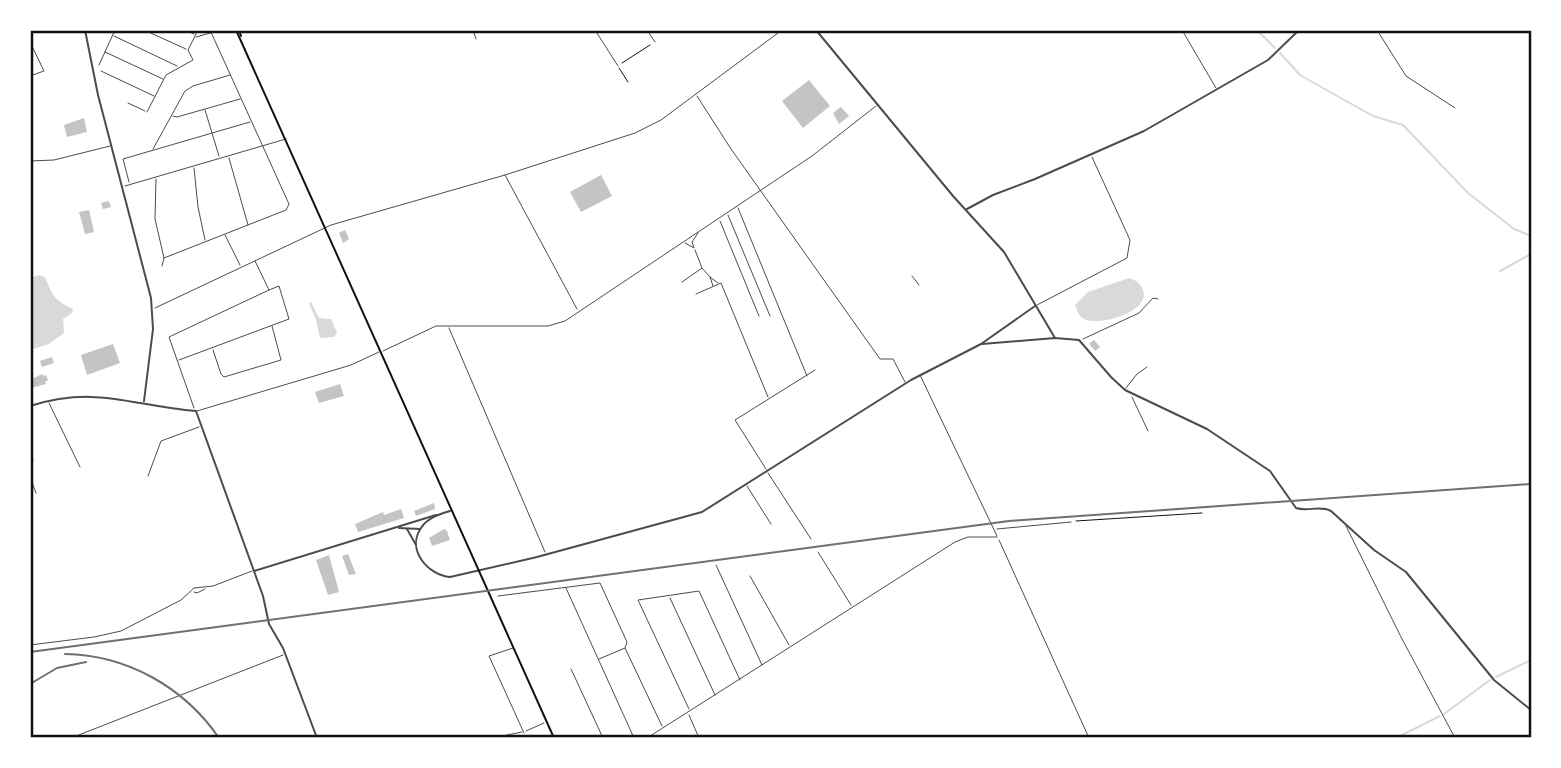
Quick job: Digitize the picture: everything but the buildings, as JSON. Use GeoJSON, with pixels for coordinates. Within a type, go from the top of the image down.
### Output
{"type":"FeatureCollection","features":[{"type":"Feature","properties":{"kind":"main road"},"geometry":{"type":"LineString","coordinates":[[238,30],[554,738]]}},
{"type":"Feature","properties":{"kind":"street"},"geometry":{"type":"LineString","coordinates":[[85,30],[152,309],[153,339],[144,402]]}},
{"type":"Feature","properties":{"kind":"street"},"geometry":{"type":"LineString","coordinates":[[115,30],[99,65],[101,71],[154,96]]}},
{"type":"Feature","properties":{"kind":"street"},"geometry":{"type":"LineString","coordinates":[[128,103],[147,112],[163,79],[177,66],[193,60],[188,50],[144,30]]}},
{"type":"Feature","properties":{"kind":"street"},"geometry":{"type":"LineString","coordinates":[[185,30],[196,35]]}},
{"type":"Feature","properties":{"kind":"street"},"geometry":{"type":"LineString","coordinates":[[188,50],[198,30]]}},
{"type":"Feature","properties":{"kind":"street"},"geometry":{"type":"LineString","coordinates":[[164,258],[286,209],[289,204],[210,30]]}},
{"type":"Feature","properties":{"kind":"street"},"geometry":{"type":"LineString","coordinates":[[194,38],[221,30]]}},
{"type":"Feature","properties":{"kind":"street"},"geometry":{"type":"LineString","coordinates":[[473,30],[476,39]]}},
{"type":"Feature","properties":{"kind":"street"},"geometry":{"type":"LineString","coordinates":[[595,30],[618,66]]}},
{"type":"Feature","properties":{"kind":"street"},"geometry":{"type":"LineString","coordinates":[[647,30],[655,42]]}},
{"type":"Feature","properties":{"kind":"street"},"geometry":{"type":"LineString","coordinates":[[152,309],[326,227],[505,175],[635,133],[661,120],[782,30]]}},
{"type":"Feature","properties":{"kind":"street"},"geometry":{"type":"LineString","coordinates":[[816,30],[1010,259],[1034,306],[1055,338]]}},
{"type":"Feature","properties":{"kind":"street"},"geometry":{"type":"LineString","coordinates":[[1182,30],[1217,89]]}},
{"type":"Feature","properties":{"kind":"street"},"geometry":{"type":"LineString","coordinates":[[966,210],[993,195],[1144,131],[1268,60],[1300,30]]}},
{"type":"Feature","properties":{"kind":"street"},"geometry":{"type":"LineString","coordinates":[[1377,30],[1406,76],[1455,108]]}},
{"type":"Feature","properties":{"kind":"street"},"geometry":{"type":"LineString","coordinates":[[112,35],[177,66]]}},
{"type":"Feature","properties":{"kind":"street"},"geometry":{"type":"LineString","coordinates":[[30,42],[44,71],[30,76]]}},
{"type":"Feature","properties":{"kind":"street"},"geometry":{"type":"LineString","coordinates":[[105,52],[163,79]]}},
{"type":"Feature","properties":{"kind":"street"},"geometry":{"type":"LineString","coordinates":[[92,66],[99,65]]}},
{"type":"Feature","properties":{"kind":"street"},"geometry":{"type":"LineString","coordinates":[[151,151],[188,89],[230,75]]}},
{"type":"Feature","properties":{"kind":"street"},"geometry":{"type":"LineString","coordinates":[[696,94],[708,117],[880,359],[893,359],[905,384]]}},
{"type":"Feature","properties":{"kind":"street"},"geometry":{"type":"LineString","coordinates":[[171,115],[177,117],[240,99]]}},
{"type":"Feature","properties":{"kind":"street"},"geometry":{"type":"LineString","coordinates":[[30,406],[76,397],[104,396],[196,411],[351,365],[436,326],[550,326],[565,321],[812,156],[878,105]]}},
{"type":"Feature","properties":{"kind":"street"},"geometry":{"type":"LineString","coordinates":[[205,109],[220,158]]}},
{"type":"Feature","properties":{"kind":"street"},"geometry":{"type":"LineString","coordinates":[[130,185],[123,159],[251,122]]}},
{"type":"Feature","properties":{"kind":"street"},"geometry":{"type":"LineString","coordinates":[[122,187],[286,139]]}},
{"type":"Feature","properties":{"kind":"street"},"geometry":{"type":"LineString","coordinates":[[30,161],[54,160],[111,145]]}},
{"type":"Feature","properties":{"kind":"street"},"geometry":{"type":"LineString","coordinates":[[406,528],[428,568],[439,575],[450,577],[692,516],[710,508],[905,384],[981,344],[1034,306],[1127,258],[1130,240],[1091,155]]}},
{"type":"Feature","properties":{"kind":"street"},"geometry":{"type":"LineString","coordinates":[[228,156],[248,225]]}},
{"type":"Feature","properties":{"kind":"street"},"geometry":{"type":"LineString","coordinates":[[194,166],[205,242]]}},
{"type":"Feature","properties":{"kind":"street"},"geometry":{"type":"LineString","coordinates":[[505,175],[578,311]]}},
{"type":"Feature","properties":{"kind":"street"},"geometry":{"type":"LineString","coordinates":[[156,177],[155,219],[164,258],[162,266]]}},
{"type":"Feature","properties":{"kind":"street"},"geometry":{"type":"LineString","coordinates":[[738,206],[807,376]]}},
{"type":"Feature","properties":{"kind":"street"},"geometry":{"type":"LineString","coordinates":[[727,213],[770,316]]}},
{"type":"Feature","properties":{"kind":"street"},"geometry":{"type":"LineString","coordinates":[[719,219],[759,316]]}},
{"type":"Feature","properties":{"kind":"street"},"geometry":{"type":"LineString","coordinates":[[700,231],[692,242],[702,268],[721,284],[769,399]]}},
{"type":"Feature","properties":{"kind":"street"},"geometry":{"type":"LineString","coordinates":[[225,234],[241,267]]}},
{"type":"Feature","properties":{"kind":"street"},"geometry":{"type":"LineString","coordinates":[[683,242],[694,248]]}},
{"type":"Feature","properties":{"kind":"street"},"geometry":{"type":"LineString","coordinates":[[255,261],[269,290]]}},
{"type":"Feature","properties":{"kind":"street"},"geometry":{"type":"LineString","coordinates":[[682,282],[702,268]]}},
{"type":"Feature","properties":{"kind":"street"},"geometry":{"type":"LineString","coordinates":[[912,276],[919,285]]}},
{"type":"Feature","properties":{"kind":"street"},"geometry":{"type":"LineString","coordinates":[[710,277],[713,287]]}},
{"type":"Feature","properties":{"kind":"street"},"geometry":{"type":"LineString","coordinates":[[696,294],[719,284]]}},
{"type":"Feature","properties":{"kind":"street"},"geometry":{"type":"LineString","coordinates":[[177,360],[289,319],[279,286],[169,337],[177,360],[202,426],[265,601],[269,624],[285,654],[317,738]]}},
{"type":"Feature","properties":{"kind":"street"},"geometry":{"type":"LineString","coordinates":[[1081,341],[1139,313],[1153,298],[1158,299]]}},
{"type":"Feature","properties":{"kind":"street"},"geometry":{"type":"LineString","coordinates":[[212,347],[224,377],[281,360],[272,326]]}},
{"type":"Feature","properties":{"kind":"street"},"geometry":{"type":"LineString","coordinates":[[449,326],[448,330],[546,554]]}},
{"type":"Feature","properties":{"kind":"street"},"geometry":{"type":"LineString","coordinates":[[981,344],[1055,338],[1081,341],[1125,390],[1207,429],[1261,464],[1272,474],[1296,508],[1326,509],[1374,550],[1406,572],[1494,680],[1531,710]]}},
{"type":"Feature","properties":{"kind":"street"},"geometry":{"type":"LineString","coordinates":[[1125,390],[1137,374],[1147,367]]}},
{"type":"Feature","properties":{"kind":"street"},"geometry":{"type":"LineString","coordinates":[[811,539],[735,421],[815,370]]}},
{"type":"Feature","properties":{"kind":"street"},"geometry":{"type":"LineString","coordinates":[[920,375],[1089,738]]}},
{"type":"Feature","properties":{"kind":"street"},"geometry":{"type":"LineString","coordinates":[[1133,395],[1148,430]]}},
{"type":"Feature","properties":{"kind":"street"},"geometry":{"type":"LineString","coordinates":[[48,401],[80,467]]}},
{"type":"Feature","properties":{"kind":"street"},"geometry":{"type":"LineString","coordinates":[[148,476],[161,441],[202,426]]}},
{"type":"Feature","properties":{"kind":"street"},"geometry":{"type":"LineString","coordinates":[[30,453],[33,460],[30,468]]}},
{"type":"Feature","properties":{"kind":"street"},"geometry":{"type":"LineString","coordinates":[[30,477],[36,493]]}},
{"type":"Feature","properties":{"kind":"street"},"geometry":{"type":"LineString","coordinates":[[747,486],[771,524]]}},
{"type":"Feature","properties":{"kind":"street"},"geometry":{"type":"LineString","coordinates":[[191,591],[197,593],[254,571],[452,510]]}},
{"type":"Feature","properties":{"kind":"street"},"geometry":{"type":"LineString","coordinates":[[418,550],[417,538],[421,528],[437,515]]}},
{"type":"Feature","properties":{"kind":"street"},"geometry":{"type":"LineString","coordinates":[[414,521],[421,528]]}},
{"type":"Feature","properties":{"kind":"street"},"geometry":{"type":"LineString","coordinates":[[994,530],[1071,522]]}},
{"type":"Feature","properties":{"kind":"street"},"geometry":{"type":"LineString","coordinates":[[1346,524],[1395,625],[1455,738]]}},
{"type":"Feature","properties":{"kind":"street"},"geometry":{"type":"LineString","coordinates":[[394,528],[421,528]]}},
{"type":"Feature","properties":{"kind":"street"},"geometry":{"type":"LineString","coordinates":[[647,738],[961,539],[997,537]]}},
{"type":"Feature","properties":{"kind":"street"},"geometry":{"type":"LineString","coordinates":[[818,552],[852,607]]}},
{"type":"Feature","properties":{"kind":"street"},"geometry":{"type":"LineString","coordinates":[[716,565],[762,665]]}},
{"type":"Feature","properties":{"kind":"street"},"geometry":{"type":"LineString","coordinates":[[750,576],[790,647]]}},
{"type":"Feature","properties":{"kind":"street"},"geometry":{"type":"LineString","coordinates":[[498,596],[600,583],[627,642],[625,648],[664,728]]}},
{"type":"Feature","properties":{"kind":"street"},"geometry":{"type":"LineString","coordinates":[[30,645],[121,631],[181,600],[199,586],[207,587]]}},
{"type":"Feature","properties":{"kind":"street"},"geometry":{"type":"LineString","coordinates":[[566,588],[634,738]]}},
{"type":"Feature","properties":{"kind":"street"},"geometry":{"type":"LineString","coordinates":[[699,738],[638,600],[699,591],[740,680]]}},
{"type":"Feature","properties":{"kind":"street"},"geometry":{"type":"LineString","coordinates":[[669,596],[715,695]]}},
{"type":"Feature","properties":{"kind":"street"},"geometry":{"type":"LineString","coordinates":[[513,648],[489,656],[524,733]]}},
{"type":"Feature","properties":{"kind":"street"},"geometry":{"type":"LineString","coordinates":[[598,659],[625,648]]}},
{"type":"Feature","properties":{"kind":"street"},"geometry":{"type":"LineString","coordinates":[[71,738],[285,654]]}},
{"type":"Feature","properties":{"kind":"street"},"geometry":{"type":"LineString","coordinates":[[571,669],[603,738]]}},
{"type":"Feature","properties":{"kind":"street"},"geometry":{"type":"LineString","coordinates":[[492,738],[524,733],[546,722]]}},
{"type":"Feature","properties":{"kind":"path"},"geometry":{"type":"LineString","coordinates":[[628,82],[618,66],[655,42]]}},
{"type":"Feature","properties":{"kind":"path"},"geometry":{"type":"LineString","coordinates":[[1071,522],[1202,513]]}},
{"type":"Feature","properties":{"kind":"shaded area"},"geometry":{"type":"Polygon","coordinates":[[[39,275],[45,277],[58,300],[73,309],[72,313],[63,319],[64,333],[49,344],[30,350],[30,278],[39,275]]]}},
{"type":"Feature","properties":{"kind":"shaded area"},"geometry":{"type":"Polygon","coordinates":[[[1129,278],[1140,284],[1144,296],[1133,310],[1101,321],[1091,321],[1079,315],[1075,305],[1088,292],[1129,278]]]}},
{"type":"Feature","properties":{"kind":"shaded area"},"geometry":{"type":"Polygon","coordinates":[[[311,302],[319,318],[331,319],[337,333],[334,337],[320,338],[309,303],[311,302]]]}},
{"type":"Feature","properties":{"kind":"waterway"},"geometry":{"type":"LineString","coordinates":[[1257,30],[1275,48]]}},
{"type":"Feature","properties":{"kind":"waterway"},"geometry":{"type":"LineString","coordinates":[[1280,53],[1300,75],[1373,116],[1403,125],[1468,193],[1514,229],[1531,236]]}},
{"type":"Feature","properties":{"kind":"waterway"},"geometry":{"type":"LineString","coordinates":[[1500,271],[1531,254]]}},
{"type":"Feature","properties":{"kind":"waterway"},"geometry":{"type":"LineString","coordinates":[[1496,677],[1531,660]]}},
{"type":"Feature","properties":{"kind":"waterway"},"geometry":{"type":"LineString","coordinates":[[1444,714],[1490,680]]}},
{"type":"Feature","properties":{"kind":"waterway"},"geometry":{"type":"LineString","coordinates":[[1396,738],[1440,716]]}},
{"type":"Feature","properties":{"kind":"railway"},"geometry":{"type":"LineString","coordinates":[[30,652],[1009,521],[1531,484]]}},
{"type":"Feature","properties":{"kind":"railway"},"geometry":{"type":"LineString","coordinates":[[65,654],[110,660],[152,677],[189,704],[219,738]]}},
{"type":"Feature","properties":{"kind":"railway"},"geometry":{"type":"LineString","coordinates":[[30,684],[57,668],[86,662]]}}]}
